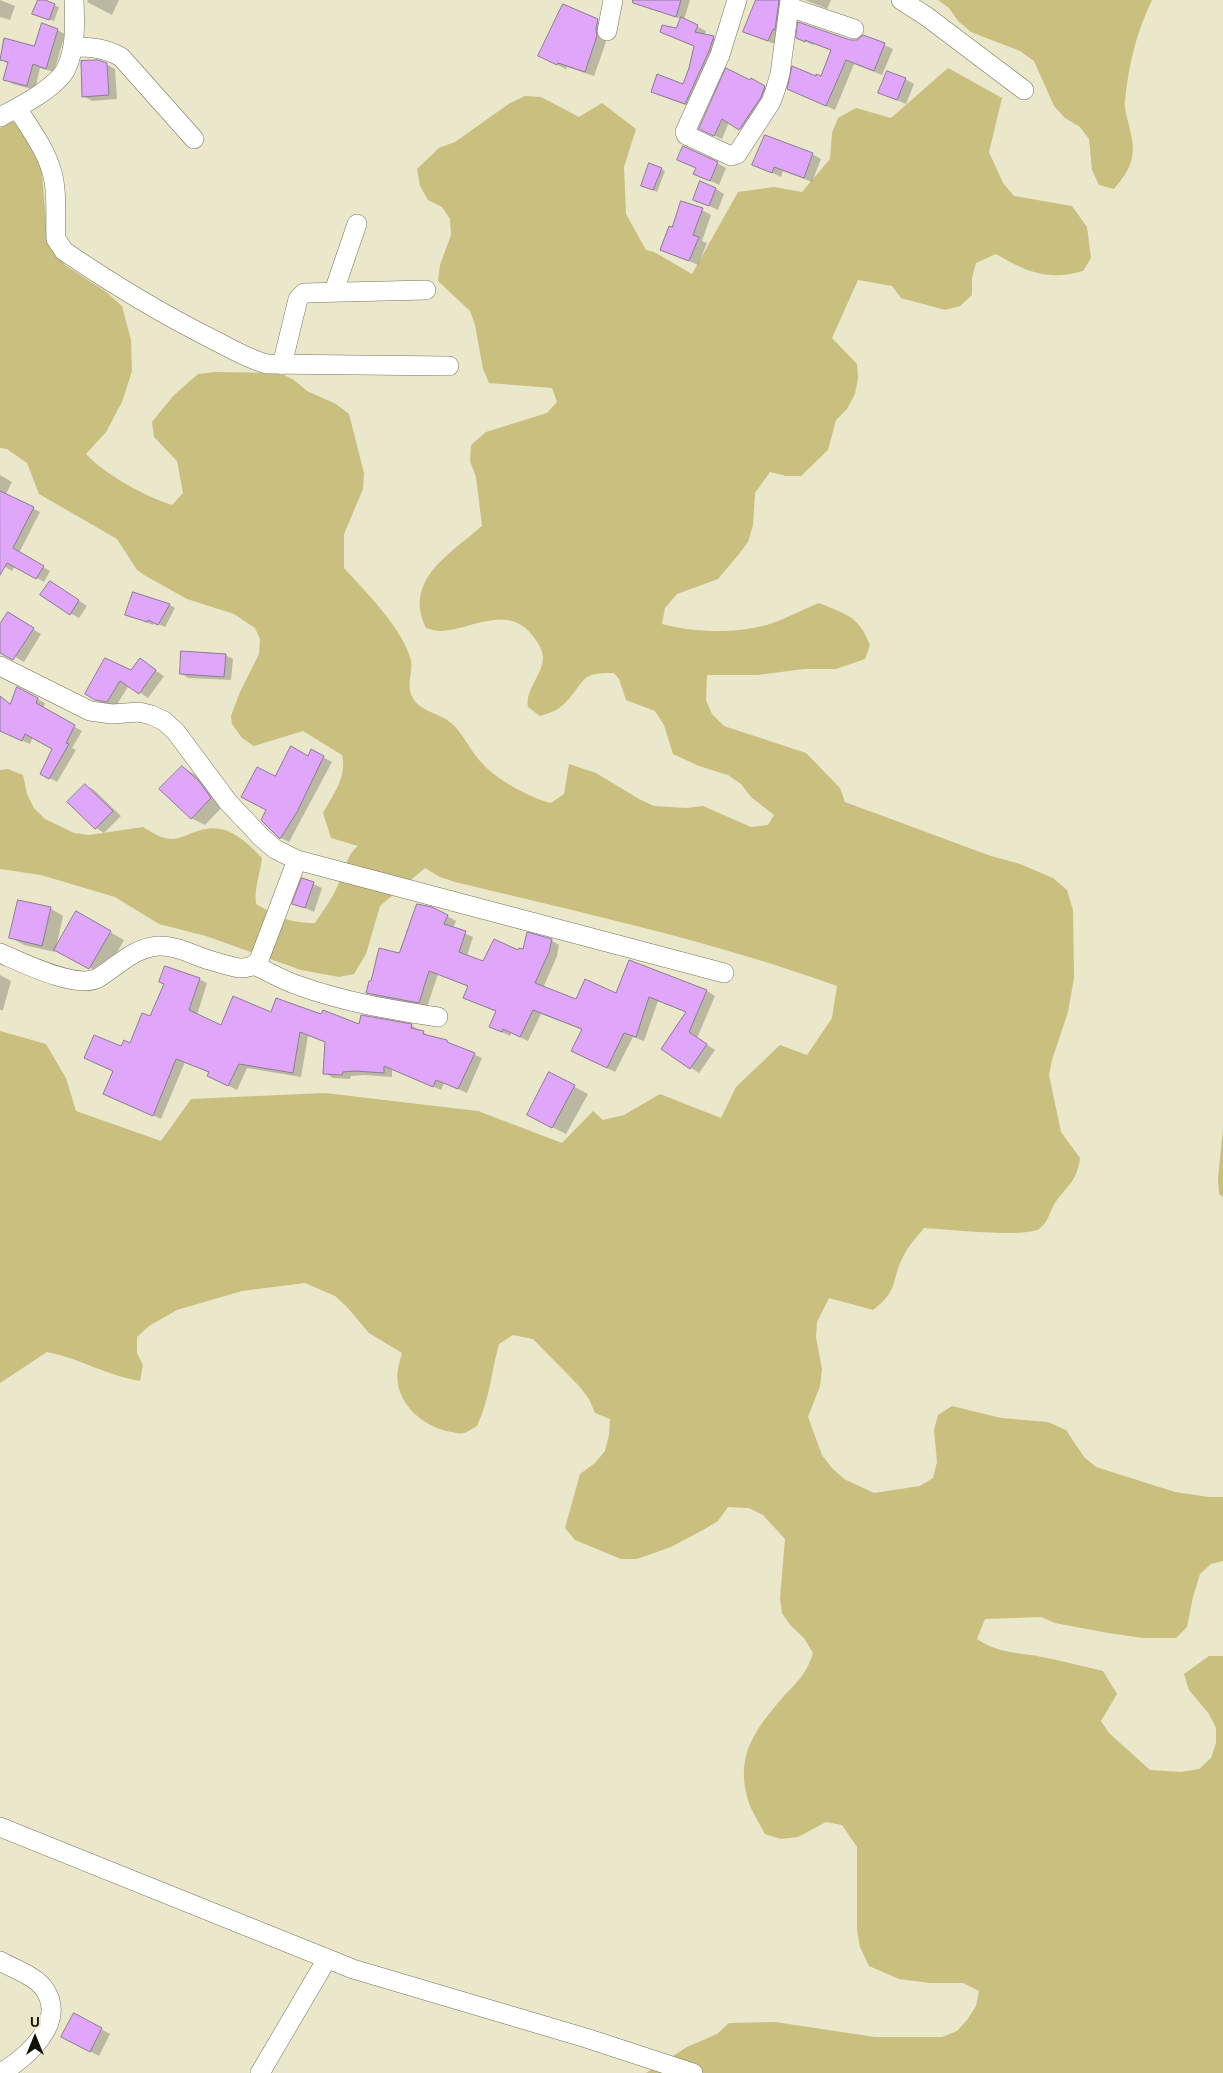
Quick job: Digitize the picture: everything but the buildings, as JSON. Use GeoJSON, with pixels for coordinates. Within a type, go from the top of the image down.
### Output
{"type":"FeatureCollection","features":[{"type":"Feature","properties":{"kind":"street"},"geometry":{"type":"LineString","coordinates":[[0,117],[49,87],[65,70],[73,47],[74,0]]}},
{"type":"Feature","properties":{"kind":"street"},"geometry":{"type":"LineString","coordinates":[[607,31],[614,0]]}},
{"type":"Feature","properties":{"kind":"street"},"geometry":{"type":"LineString","coordinates":[[737,0],[720,55],[685,132],[686,135],[731,156],[737,154],[771,102],[780,74],[790,4],[854,29]]}},
{"type":"Feature","properties":{"kind":"street"},"geometry":{"type":"LineString","coordinates":[[900,0],[926,16],[1024,90]]}},
{"type":"Feature","properties":{"kind":"street"},"geometry":{"type":"LineString","coordinates":[[73,47],[95,47],[108,50],[121,57],[194,139]]}},
{"type":"Feature","properties":{"kind":"street"},"geometry":{"type":"LineString","coordinates":[[17,108],[39,142],[51,169],[56,238],[64,251],[131,295],[255,361],[267,364],[449,366]]}},
{"type":"Feature","properties":{"kind":"street"},"geometry":{"type":"LineString","coordinates":[[334,291],[357,224]]}},
{"type":"Feature","properties":{"kind":"street"},"geometry":{"type":"LineString","coordinates":[[282,364],[301,296],[308,292],[426,290]]}},
{"type":"Feature","properties":{"kind":"street"},"geometry":{"type":"LineString","coordinates":[[0,666],[90,711],[112,714],[139,712],[164,721],[176,732],[228,802],[248,823],[275,849],[297,860],[724,973]]}},
{"type":"Feature","properties":{"kind":"street"},"geometry":{"type":"LineString","coordinates":[[0,953],[70,979],[81,981],[99,977],[125,958],[142,949],[160,946],[174,948],[239,968],[254,965],[259,960],[272,929],[297,860]]}},
{"type":"Feature","properties":{"kind":"street"},"geometry":{"type":"LineString","coordinates":[[254,965],[298,986],[336,998],[438,1017]]}},
{"type":"Feature","properties":{"kind":"street"},"geometry":{"type":"LineString","coordinates":[[0,1827],[353,1969],[586,2038],[693,2073]]}},
{"type":"Feature","properties":{"kind":"street"},"geometry":{"type":"LineString","coordinates":[[260,2073],[328,1960]]}},
{"type":"Feature","properties":{"kind":"street"},"geometry":{"type":"LineString","coordinates":[[0,1962],[31,1978],[45,1990],[50,2000],[47,2029],[38,2043],[21,2060],[1,2073]]}},
{"type":"Feature","properties":{"kind":"shaded area"},"geometry":{"type":"Polygon","coordinates":[[[938,0],[1152,0],[1137,37],[1125,100],[1133,147],[1131,162],[1125,175],[1114,189],[1099,185],[1092,170],[1089,139],[1080,127],[1065,118],[1054,106],[1034,61],[1020,51],[971,32],[958,21],[949,8],[938,0]]]}},
{"type":"Feature","properties":{"kind":"shaded area"},"geometry":{"type":"Polygon","coordinates":[[[948,68],[1002,98],[989,152],[1003,183],[1014,196],[1072,206],[1087,227],[1091,258],[1083,271],[1070,274],[1048,275],[1017,266],[996,254],[976,263],[972,278],[972,295],[960,306],[945,310],[901,298],[892,286],[858,280],[832,338],[857,364],[858,378],[855,394],[847,409],[836,420],[828,450],[801,476],[786,476],[770,472],[755,493],[753,525],[748,542],[718,579],[677,594],[665,608],[662,624],[703,631],[732,631],[773,623],[819,603],[850,617],[861,627],[870,645],[865,659],[836,669],[804,669],[757,675],[707,675],[706,700],[712,714],[724,726],[806,753],[840,788],[845,802],[988,855],[1020,864],[1053,878],[1067,890],[1073,910],[1074,978],[1068,1012],[1049,1075],[1061,1132],[1080,1158],[1075,1176],[1054,1204],[1043,1226],[1039,1229],[1031,1232],[1002,1233],[924,1228],[905,1253],[891,1291],[882,1303],[873,1310],[829,1298],[817,1322],[816,1337],[822,1369],[820,1386],[808,1417],[822,1455],[832,1468],[844,1479],[874,1493],[920,1486],[933,1478],[937,1462],[934,1430],[938,1415],[952,1406],[1001,1418],[1048,1422],[1066,1430],[1084,1457],[1096,1467],[1175,1492],[1223,1497],[1223,1561],[1211,1564],[1200,1574],[1187,1627],[1176,1638],[1143,1638],[1108,1633],[1055,1623],[1041,1617],[985,1619],[977,1639],[992,1647],[1013,1653],[1103,1671],[1117,1694],[1101,1721],[1109,1733],[1150,1770],[1181,1772],[1199,1769],[1211,1758],[1216,1743],[1216,1728],[1209,1714],[1189,1690],[1184,1674],[1209,1656],[1223,1656],[1223,2073],[646,2073],[687,2047],[717,2034],[729,2023],[775,2022],[875,2037],[942,2037],[957,2031],[976,2006],[979,1991],[963,1983],[930,1983],[899,1979],[869,1966],[860,1947],[857,1930],[857,1847],[842,1825],[826,1822],[798,1837],[781,1839],[765,1834],[749,1803],[744,1772],[750,1745],[763,1721],[804,1672],[813,1653],[804,1638],[791,1626],[782,1613],[780,1598],[785,1539],[763,1515],[749,1508],[728,1507],[718,1521],[703,1530],[671,1547],[637,1559],[621,1559],[575,1540],[565,1528],[580,1474],[595,1463],[605,1451],[610,1419],[595,1413],[589,1399],[579,1386],[533,1339],[513,1335],[499,1344],[488,1395],[477,1426],[462,1433],[443,1430],[425,1422],[418,1416],[405,1402],[400,1393],[397,1380],[402,1353],[369,1333],[335,1296],[305,1283],[242,1291],[177,1310],[149,1326],[137,1337],[137,1353],[143,1365],[140,1381],[128,1379],[71,1358],[47,1352],[0,1383],[0,1031],[46,1044],[66,1078],[76,1111],[161,1141],[191,1099],[325,1093],[478,1111],[562,1143],[593,1111],[603,1120],[624,1115],[660,1094],[721,1118],[736,1087],[780,1045],[807,1055],[832,1018],[837,986],[695,941],[455,882],[440,877],[425,868],[380,906],[366,954],[354,974],[339,977],[301,970],[206,936],[159,924],[115,897],[41,875],[0,869],[0,770],[8,769],[23,775],[27,794],[34,808],[45,819],[74,833],[89,835],[143,827],[168,839],[217,828],[234,834],[262,858],[256,887],[256,904],[277,916],[291,920],[315,923],[336,890],[348,859],[358,846],[331,838],[323,813],[341,778],[343,771],[342,755],[303,731],[254,746],[242,738],[232,724],[231,716],[240,692],[259,654],[260,639],[255,628],[234,614],[187,599],[144,575],[137,570],[117,539],[39,494],[27,463],[7,449],[0,448],[0,128],[9,122],[17,122],[41,161],[48,244],[65,265],[105,291],[122,306],[131,340],[132,371],[122,402],[106,432],[86,454],[94,462],[126,484],[172,505],[183,493],[177,461],[154,437],[152,422],[173,396],[198,374],[215,372],[280,373],[294,380],[307,391],[336,404],[349,414],[364,473],[363,489],[344,534],[344,568],[392,623],[400,636],[411,660],[410,690],[418,704],[450,722],[486,768],[522,792],[542,800],[551,803],[564,794],[569,764],[596,773],[654,806],[686,808],[703,806],[751,827],[768,825],[774,815],[751,797],[741,784],[728,775],[699,766],[673,754],[664,725],[655,711],[626,700],[619,679],[614,673],[589,676],[561,706],[552,712],[540,716],[528,707],[528,700],[543,657],[537,641],[523,626],[513,621],[501,619],[441,631],[426,628],[420,611],[421,596],[425,582],[444,558],[482,526],[476,477],[470,461],[471,445],[486,432],[547,413],[557,402],[552,388],[489,383],[483,369],[475,325],[470,311],[438,281],[440,265],[451,235],[450,219],[442,207],[428,200],[420,186],[417,169],[439,148],[455,142],[510,103],[525,96],[541,97],[579,117],[602,103],[636,129],[624,167],[626,214],[646,250],[654,252],[692,274],[738,192],[774,187],[802,192],[830,159],[832,133],[838,118],[856,108],[891,118],[948,68]]]}},
{"type":"Feature","properties":{"kind":"shaded area"},"geometry":{"type":"Polygon","coordinates":[[[1223,1129],[1223,1197],[1219,1194],[1218,1178],[1223,1129]]]}}]}
